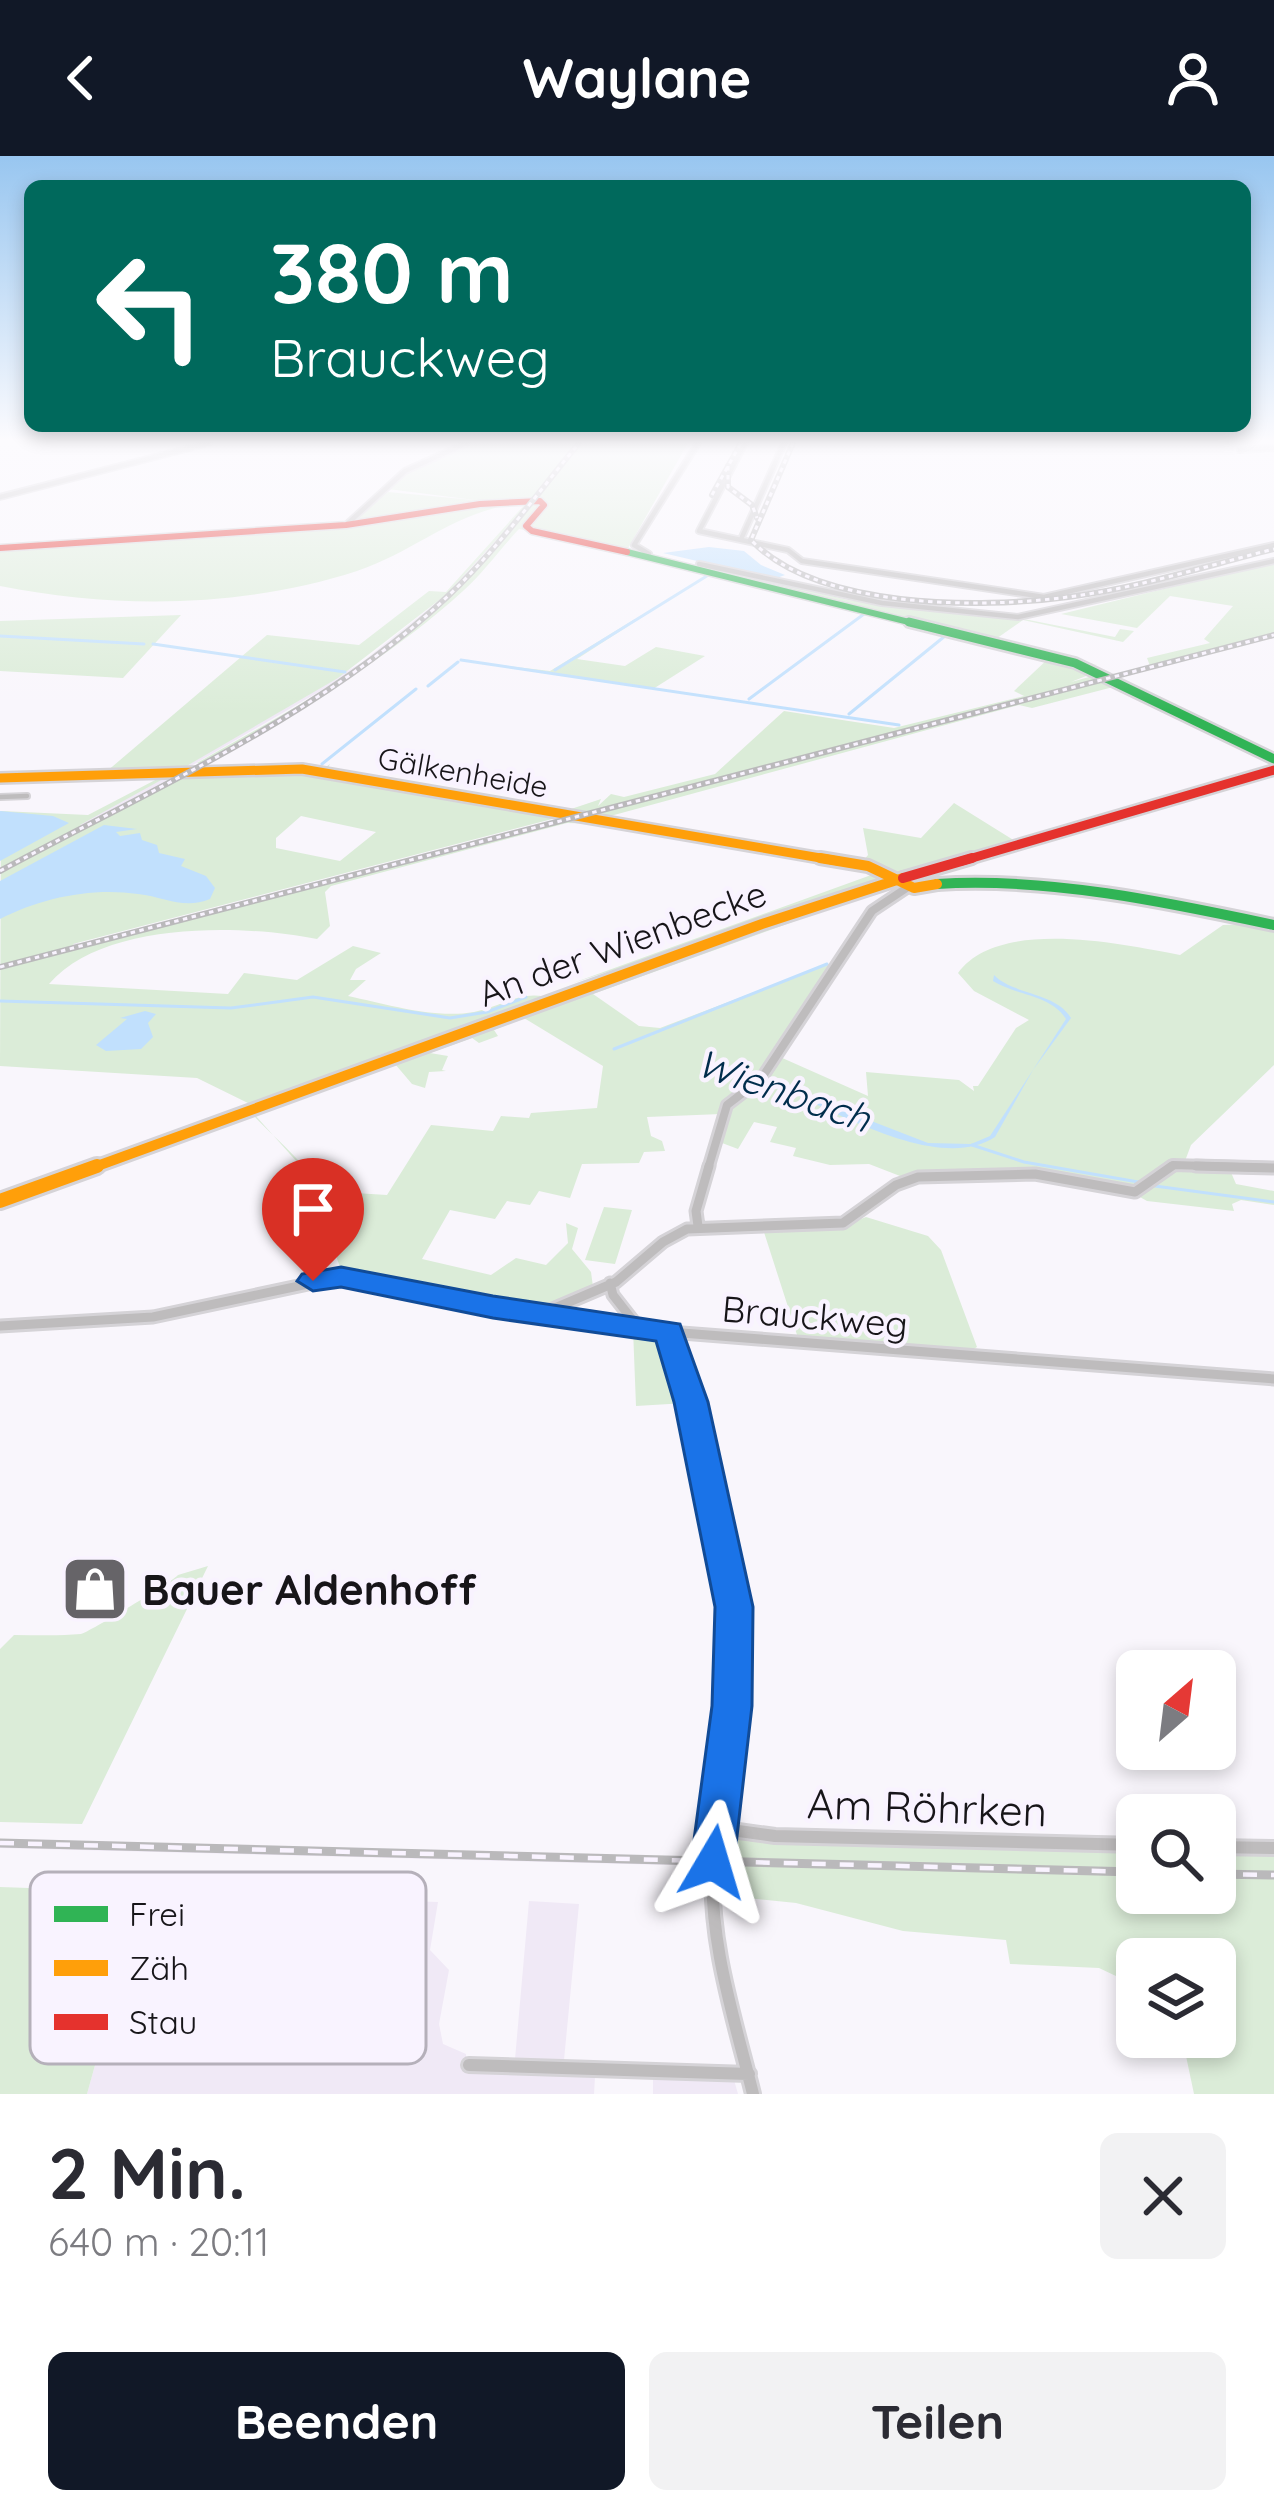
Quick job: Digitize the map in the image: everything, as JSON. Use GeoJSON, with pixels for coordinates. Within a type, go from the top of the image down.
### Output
{"type":"FeatureCollection","features":[{"type":"Feature","properties":{"kind":"street"},"geometry":{"type":"LineString","coordinates":[[0,548],[219,533]]}},
{"type":"Feature","properties":{"kind":"street"},"geometry":{"type":"LineString","coordinates":[[543,533],[704,568],[763,587],[1080,664],[1274,760]]}},
{"type":"Feature","properties":{"kind":"street"},"geometry":{"type":"LineString","coordinates":[[641,533],[636,549],[850,598],[1012,616],[1048,614],[1274,560]]}},
{"type":"Feature","properties":{"kind":"street"},"geometry":{"type":"LineString","coordinates":[[714,533],[742,536],[788,550],[802,561],[1044,597],[1274,545]]}},
{"type":"Feature","properties":{"kind":"street","name":"Gälkenheide"},"geometry":{"type":"LineString","coordinates":[[0,778],[302,769],[859,864],[902,883],[973,880],[1185,906],[1274,925]]}},
{"type":"Feature","properties":{"kind":"street","name":"An der Wienbecke"},"geometry":{"type":"LineString","coordinates":[[0,1202],[541,1004],[902,883],[1274,770]]}},
{"type":"Feature","properties":{"kind":"street"},"geometry":{"type":"LineString","coordinates":[[0,797],[27,796]]}},
{"type":"Feature","properties":{"kind":"street"},"geometry":{"type":"LineString","coordinates":[[698,1226],[696,1211],[725,1110],[762,1077],[874,908],[902,883]]}},
{"type":"Feature","properties":{"kind":"street"},"geometry":{"type":"LineString","coordinates":[[541,1312],[574,1303],[637,1266],[660,1240],[698,1226],[849,1222],[902,1181],[918,1177],[968,1172],[1060,1176],[1135,1192],[1173,1166],[1274,1168]]}},
{"type":"Feature","properties":{"kind":"street","name":"Brauckweg"},"geometry":{"type":"LineString","coordinates":[[0,1326],[182,1313],[341,1277],[669,1332],[1274,1379]]}},
{"type":"Feature","properties":{"kind":"street"},"geometry":{"type":"LineString","coordinates":[[610,1283],[638,1327]]}},
{"type":"Feature","properties":{"kind":"street"},"geometry":{"type":"LineString","coordinates":[[669,1332],[691,1402],[734,1607],[732,1706],[712,1877],[715,1941],[753,2094]]}},
{"type":"Feature","properties":{"kind":"street","name":"Am Röhrken"},"geometry":{"type":"LineString","coordinates":[[717,1828],[775,1836],[1116,1844]]}},
{"type":"Feature","properties":{"kind":"street"},"geometry":{"type":"LineString","coordinates":[[1236,1847],[1274,1848]]}},
{"type":"Feature","properties":{"kind":"street"},"geometry":{"type":"LineString","coordinates":[[469,2065],[749,2074]]}},
{"type":"Feature","properties":{"kind":"shaded area"},"geometry":{"type":"Polygon","coordinates":[[[504,533],[453,594],[367,664],[191,766],[195,769],[0,873],[361,663],[447,594],[504,533]]]}},
{"type":"Feature","properties":{"kind":"shaded area"},"geometry":{"type":"Polygon","coordinates":[[[1111,679],[0,970],[77,942],[80,945],[1111,679]]]}},
{"type":"Feature","properties":{"kind":"shaded area"},"geometry":{"type":"Polygon","coordinates":[[[0,1839],[707,1858],[707,1866],[0,1848],[0,1839]]]}},
{"type":"Feature","properties":{"kind":"shaded area"},"geometry":{"type":"Polygon","coordinates":[[[529,1901],[579,1904],[564,2060],[515,2059],[529,1901]]]}},
{"type":"Feature","properties":{"kind":"shaded area"},"geometry":{"type":"Polygon","coordinates":[[[426,1902],[438,1902],[430,1950],[449,1970],[439,2024],[443,2044],[466,2054],[466,2066],[595,2077],[594,2094],[87,2094],[95,2064],[426,2064],[426,1902]]]}},
{"type":"Feature","properties":{"kind":"shaded area"},"geometry":{"type":"Polygon","coordinates":[[[653,2077],[734,2080],[738,2094],[653,2094],[653,2077]]]}},
{"type":"Feature","properties":{"kind":"green space"},"geometry":{"type":"Polygon","coordinates":[[[203,533],[435,533],[379,562],[314,583],[179,601],[89,599],[0,586],[0,549],[203,533]]]}},
{"type":"Feature","properties":{"kind":"green space"},"geometry":{"type":"Polygon","coordinates":[[[502,533],[447,594],[338,678],[178,771],[106,772],[267,635],[359,645],[429,591],[446,592],[502,533]]]}},
{"type":"Feature","properties":{"kind":"green space"},"geometry":{"type":"Polygon","coordinates":[[[506,533],[515,533],[471,584],[402,641],[305,706],[203,764],[197,763],[375,656],[416,625],[506,533]]]}},
{"type":"Feature","properties":{"kind":"green space"},"geometry":{"type":"Polygon","coordinates":[[[542,533],[636,533],[627,550],[542,533]]]}},
{"type":"Feature","properties":{"kind":"green space"},"geometry":{"type":"Polygon","coordinates":[[[1274,562],[1274,633],[1150,666],[1147,658],[1210,643],[1204,639],[1233,606],[1170,596],[1137,628],[1061,614],[1274,562]]]}},
{"type":"Feature","properties":{"kind":"green space"},"geometry":{"type":"Polygon","coordinates":[[[710,567],[848,600],[1029,620],[1115,637],[1120,629],[1134,631],[1123,642],[1023,620],[993,641],[768,587],[710,567]]]}},
{"type":"Feature","properties":{"kind":"green space"},"geometry":{"type":"Polygon","coordinates":[[[181,615],[123,678],[0,671],[0,621],[181,615]]]}},
{"type":"Feature","properties":{"kind":"green space"},"geometry":{"type":"Polygon","coordinates":[[[639,619],[577,659],[625,666],[656,647],[705,656],[653,689],[459,660],[550,671],[639,619]]]}},
{"type":"Feature","properties":{"kind":"green space"},"geometry":{"type":"Polygon","coordinates":[[[1049,654],[1098,665],[1070,661],[1096,672],[1071,682],[1100,674],[1108,677],[576,815],[572,811],[562,813],[328,772],[323,769],[330,764],[327,770],[338,773],[562,812],[601,799],[598,806],[611,794],[624,797],[715,774],[784,711],[894,728],[1024,696],[1014,691],[1050,657],[1057,658],[1049,654]]]}},
{"type":"Feature","properties":{"kind":"green space"},"geometry":{"type":"Polygon","coordinates":[[[1109,679],[1121,685],[1032,708],[1019,705],[603,818],[581,817],[1109,679]]]}},
{"type":"Feature","properties":{"kind":"green space"},"geometry":{"type":"Polygon","coordinates":[[[302,769],[560,817],[73,944],[77,949],[574,819],[789,857],[602,824],[567,823],[331,886],[325,892],[330,926],[317,939],[213,930],[137,938],[73,963],[49,984],[228,994],[244,973],[297,980],[353,946],[381,953],[356,969],[350,980],[366,980],[348,996],[459,1014],[525,996],[557,1001],[891,883],[901,886],[874,906],[838,958],[871,908],[898,888],[892,886],[593,994],[639,1026],[660,1028],[828,964],[831,966],[771,1053],[868,1096],[866,1072],[959,1080],[974,1091],[973,1086],[978,1086],[1016,1028],[1029,1020],[974,991],[958,973],[977,956],[1001,945],[1062,939],[1180,955],[1223,925],[1252,924],[1161,903],[959,882],[901,896],[881,906],[841,960],[875,909],[885,902],[919,889],[966,880],[909,886],[905,879],[1274,772],[911,881],[965,879],[1049,887],[1162,901],[1274,921],[1274,1065],[1191,1145],[1185,1161],[1274,1161],[1274,1167],[1174,1162],[1176,1167],[1230,1170],[1236,1184],[1274,1191],[1274,1205],[1241,1200],[1232,1204],[1234,1211],[1147,1201],[1124,1188],[1078,1175],[965,1169],[900,1176],[869,1164],[830,1165],[793,1156],[796,1148],[770,1142],[777,1127],[754,1122],[738,1149],[722,1143],[729,1107],[741,1095],[737,1093],[721,1114],[647,1117],[651,1136],[662,1141],[665,1151],[644,1152],[639,1163],[582,1164],[570,1198],[539,1191],[530,1205],[507,1201],[495,1219],[450,1210],[422,1259],[491,1275],[516,1258],[546,1265],[568,1243],[566,1223],[578,1228],[572,1249],[591,1272],[593,1287],[559,1302],[532,1307],[345,1274],[337,1259],[318,1186],[323,1191],[387,1195],[431,1125],[493,1131],[501,1116],[529,1118],[531,1113],[597,1108],[603,1066],[524,1018],[494,1030],[498,1036],[479,1043],[472,1038],[430,1053],[448,1056],[442,1070],[446,1071],[429,1072],[425,1088],[412,1084],[395,1064],[518,1015],[515,1011],[379,1055],[384,1058],[254,1106],[197,1078],[0,1066],[1,811],[88,815],[161,777],[84,777],[172,774],[80,825],[83,827],[179,774],[302,769]],[[301,816],[276,838],[276,848],[340,861],[376,832],[301,816]]]}},
{"type":"Feature","properties":{"kind":"green space"},"geometry":{"type":"Polygon","coordinates":[[[954,803],[1015,841],[899,875],[863,861],[868,855],[863,828],[921,838],[954,803]]]}},
{"type":"Feature","properties":{"kind":"green space"},"geometry":{"type":"Polygon","coordinates":[[[790,859],[867,867],[887,876],[557,995],[685,947],[573,983],[874,874],[790,859]]]}},
{"type":"Feature","properties":{"kind":"green space"},"geometry":{"type":"Polygon","coordinates":[[[388,1066],[255,1115],[272,1134],[254,1116],[257,1111],[388,1066]]]}},
{"type":"Feature","properties":{"kind":"green space"},"geometry":{"type":"Polygon","coordinates":[[[604,1207],[632,1210],[615,1264],[585,1260],[604,1207]]]}},
{"type":"Feature","properties":{"kind":"green space"},"geometry":{"type":"Polygon","coordinates":[[[866,1217],[928,1236],[941,1250],[977,1347],[969,1352],[798,1338],[762,1226],[838,1228],[866,1217]]]}},
{"type":"Feature","properties":{"kind":"green space"},"geometry":{"type":"Polygon","coordinates":[[[633,1329],[665,1335],[686,1403],[636,1406],[633,1329]]]}},
{"type":"Feature","properties":{"kind":"green space"},"geometry":{"type":"Polygon","coordinates":[[[208,1566],[82,1824],[0,1822],[0,1649],[14,1635],[81,1634],[178,1575],[208,1566]]]}},
{"type":"Feature","properties":{"kind":"green space"},"geometry":{"type":"Polygon","coordinates":[[[728,1831],[1116,1848],[1116,1914],[1236,1914],[1236,1851],[1274,1852],[1274,2094],[1194,2094],[1186,2058],[1236,2058],[1236,1938],[1116,1938],[1116,1976],[1099,1968],[1010,1964],[1006,1940],[903,1931],[796,1903],[718,1895],[722,1835],[728,1831]]]}},
{"type":"Feature","properties":{"kind":"green space"},"geometry":{"type":"Polygon","coordinates":[[[0,1887],[30,1888],[30,2064],[95,2064],[87,2094],[0,2094],[0,1887]]]}},
{"type":"Feature","properties":{"kind":"water"},"geometry":{"type":"Polygon","coordinates":[[[709,547],[744,551],[785,575],[774,579],[663,553],[709,547]]]}},
{"type":"Feature","properties":{"kind":"water"},"geometry":{"type":"Polygon","coordinates":[[[0,811],[53,816],[69,823],[0,861],[0,811]]]}},
{"type":"Feature","properties":{"kind":"water"},"geometry":{"type":"Polygon","coordinates":[[[104,825],[137,829],[116,832],[120,836],[140,833],[142,840],[157,845],[159,853],[185,859],[181,866],[206,876],[215,888],[210,899],[183,903],[121,892],[85,893],[32,905],[0,919],[0,881],[104,825]]]}},
{"type":"Feature","properties":{"kind":"water"},"geometry":{"type":"Polygon","coordinates":[[[994,975],[1055,1003],[1071,1018],[1033,1070],[995,1137],[970,1147],[911,1142],[878,1132],[763,1079],[928,1143],[971,1144],[990,1136],[1066,1019],[1043,1000],[993,981],[994,975]]]}},
{"type":"Feature","properties":{"kind":"water"},"geometry":{"type":"Polygon","coordinates":[[[145,1011],[156,1014],[148,1023],[153,1037],[141,1049],[106,1051],[96,1045],[127,1019],[120,1018],[145,1011]]]}},
{"type":"Feature","properties":{"kind":"waterway"},"geometry":{"type":"LineString","coordinates":[[555,670],[710,574]]}},
{"type":"Feature","properties":{"kind":"waterway"},"geometry":{"type":"LineString","coordinates":[[749,699],[864,614]]}},
{"type":"Feature","properties":{"kind":"waterway"},"geometry":{"type":"LineString","coordinates":[[0,636],[144,644]]}},
{"type":"Feature","properties":{"kind":"waterway"},"geometry":{"type":"LineString","coordinates":[[849,714],[945,636]]}},
{"type":"Feature","properties":{"kind":"waterway"},"geometry":{"type":"LineString","coordinates":[[153,644],[345,672]]}},
{"type":"Feature","properties":{"kind":"waterway"},"geometry":{"type":"LineString","coordinates":[[461,660],[899,725]]}},
{"type":"Feature","properties":{"kind":"waterway"},"geometry":{"type":"LineString","coordinates":[[428,686],[458,662]]}},
{"type":"Feature","properties":{"kind":"waterway"},"geometry":{"type":"LineString","coordinates":[[322,764],[416,689]]}},
{"type":"Feature","properties":{"kind":"waterway"},"geometry":{"type":"LineString","coordinates":[[614,1049],[827,964]]}},
{"type":"Feature","properties":{"kind":"waterway","name":"Wienbach"},"geometry":{"type":"LineString","coordinates":[[0,1001],[231,1008],[313,997],[450,1018],[487,1012],[526,997]]}},
{"type":"Feature","properties":{"kind":"waterway"},"geometry":{"type":"LineString","coordinates":[[972,1145],[1024,1162],[1144,1183]]}},
{"type":"Feature","properties":{"kind":"waterway"},"geometry":{"type":"LineString","coordinates":[[1153,1173],[1170,1162]]}},
{"type":"Feature","properties":{"kind":"waterway"},"geometry":{"type":"LineString","coordinates":[[1155,1186],[1274,1202]]}},
{"type":"Feature","properties":{"kind":"railway"},"geometry":{"type":"LineString","coordinates":[[0,871],[233,748],[345,678],[447,597],[506,533]]}},
{"type":"Feature","properties":{"kind":"railway"},"geometry":{"type":"LineString","coordinates":[[754,533],[751,540],[780,563],[816,580],[857,592],[946,602],[1068,597],[1274,549]]}},
{"type":"Feature","properties":{"kind":"railway"},"geometry":{"type":"LineString","coordinates":[[0,967],[1274,635]]}},
{"type":"Feature","properties":{"kind":"railway"},"geometry":{"type":"LineString","coordinates":[[0,1843],[1116,1871]]}},
{"type":"Feature","properties":{"kind":"railway"},"geometry":{"type":"LineString","coordinates":[[1236,1874],[1274,1875]]}},
{"type":"Feature","properties":{"kind":"traffic: fast"},"geometry":{"type":"LineString","coordinates":[[627,552],[1075,663],[1274,759]]}},
{"type":"Feature","properties":{"kind":"traffic: fast"},"geometry":{"type":"LineString","coordinates":[[937,884],[984,881],[1185,906],[1274,925]]}},
{"type":"Feature","properties":{"kind":"traffic: slow"},"geometry":{"type":"LineString","coordinates":[[0,778],[302,769],[868,866],[914,888],[937,884]]}},
{"type":"Feature","properties":{"kind":"traffic: slow"},"geometry":{"type":"LineString","coordinates":[[0,1201],[762,924],[903,878]]}},
{"type":"Feature","properties":{"kind":"traffic: jam"},"geometry":{"type":"LineString","coordinates":[[0,548],[219,533]]}},
{"type":"Feature","properties":{"kind":"traffic: jam"},"geometry":{"type":"LineString","coordinates":[[543,533],[627,552]]}},
{"type":"Feature","properties":{"kind":"traffic: jam"},"geometry":{"type":"LineString","coordinates":[[903,878],[1274,770]]}},
{"type":"Feature","properties":{"kind":"place","name":"Bauer Aldenhoff"},"geometry":{"type":"Point","coordinates":[95,1589]}},
{"type":"Feature","properties":{"kind":"route"},"geometry":{"type":"LineString","coordinates":[[313,1281],[341,1277],[493,1307],[669,1332],[691,1402],[734,1607],[732,1706],[713,1862]]}}]}
